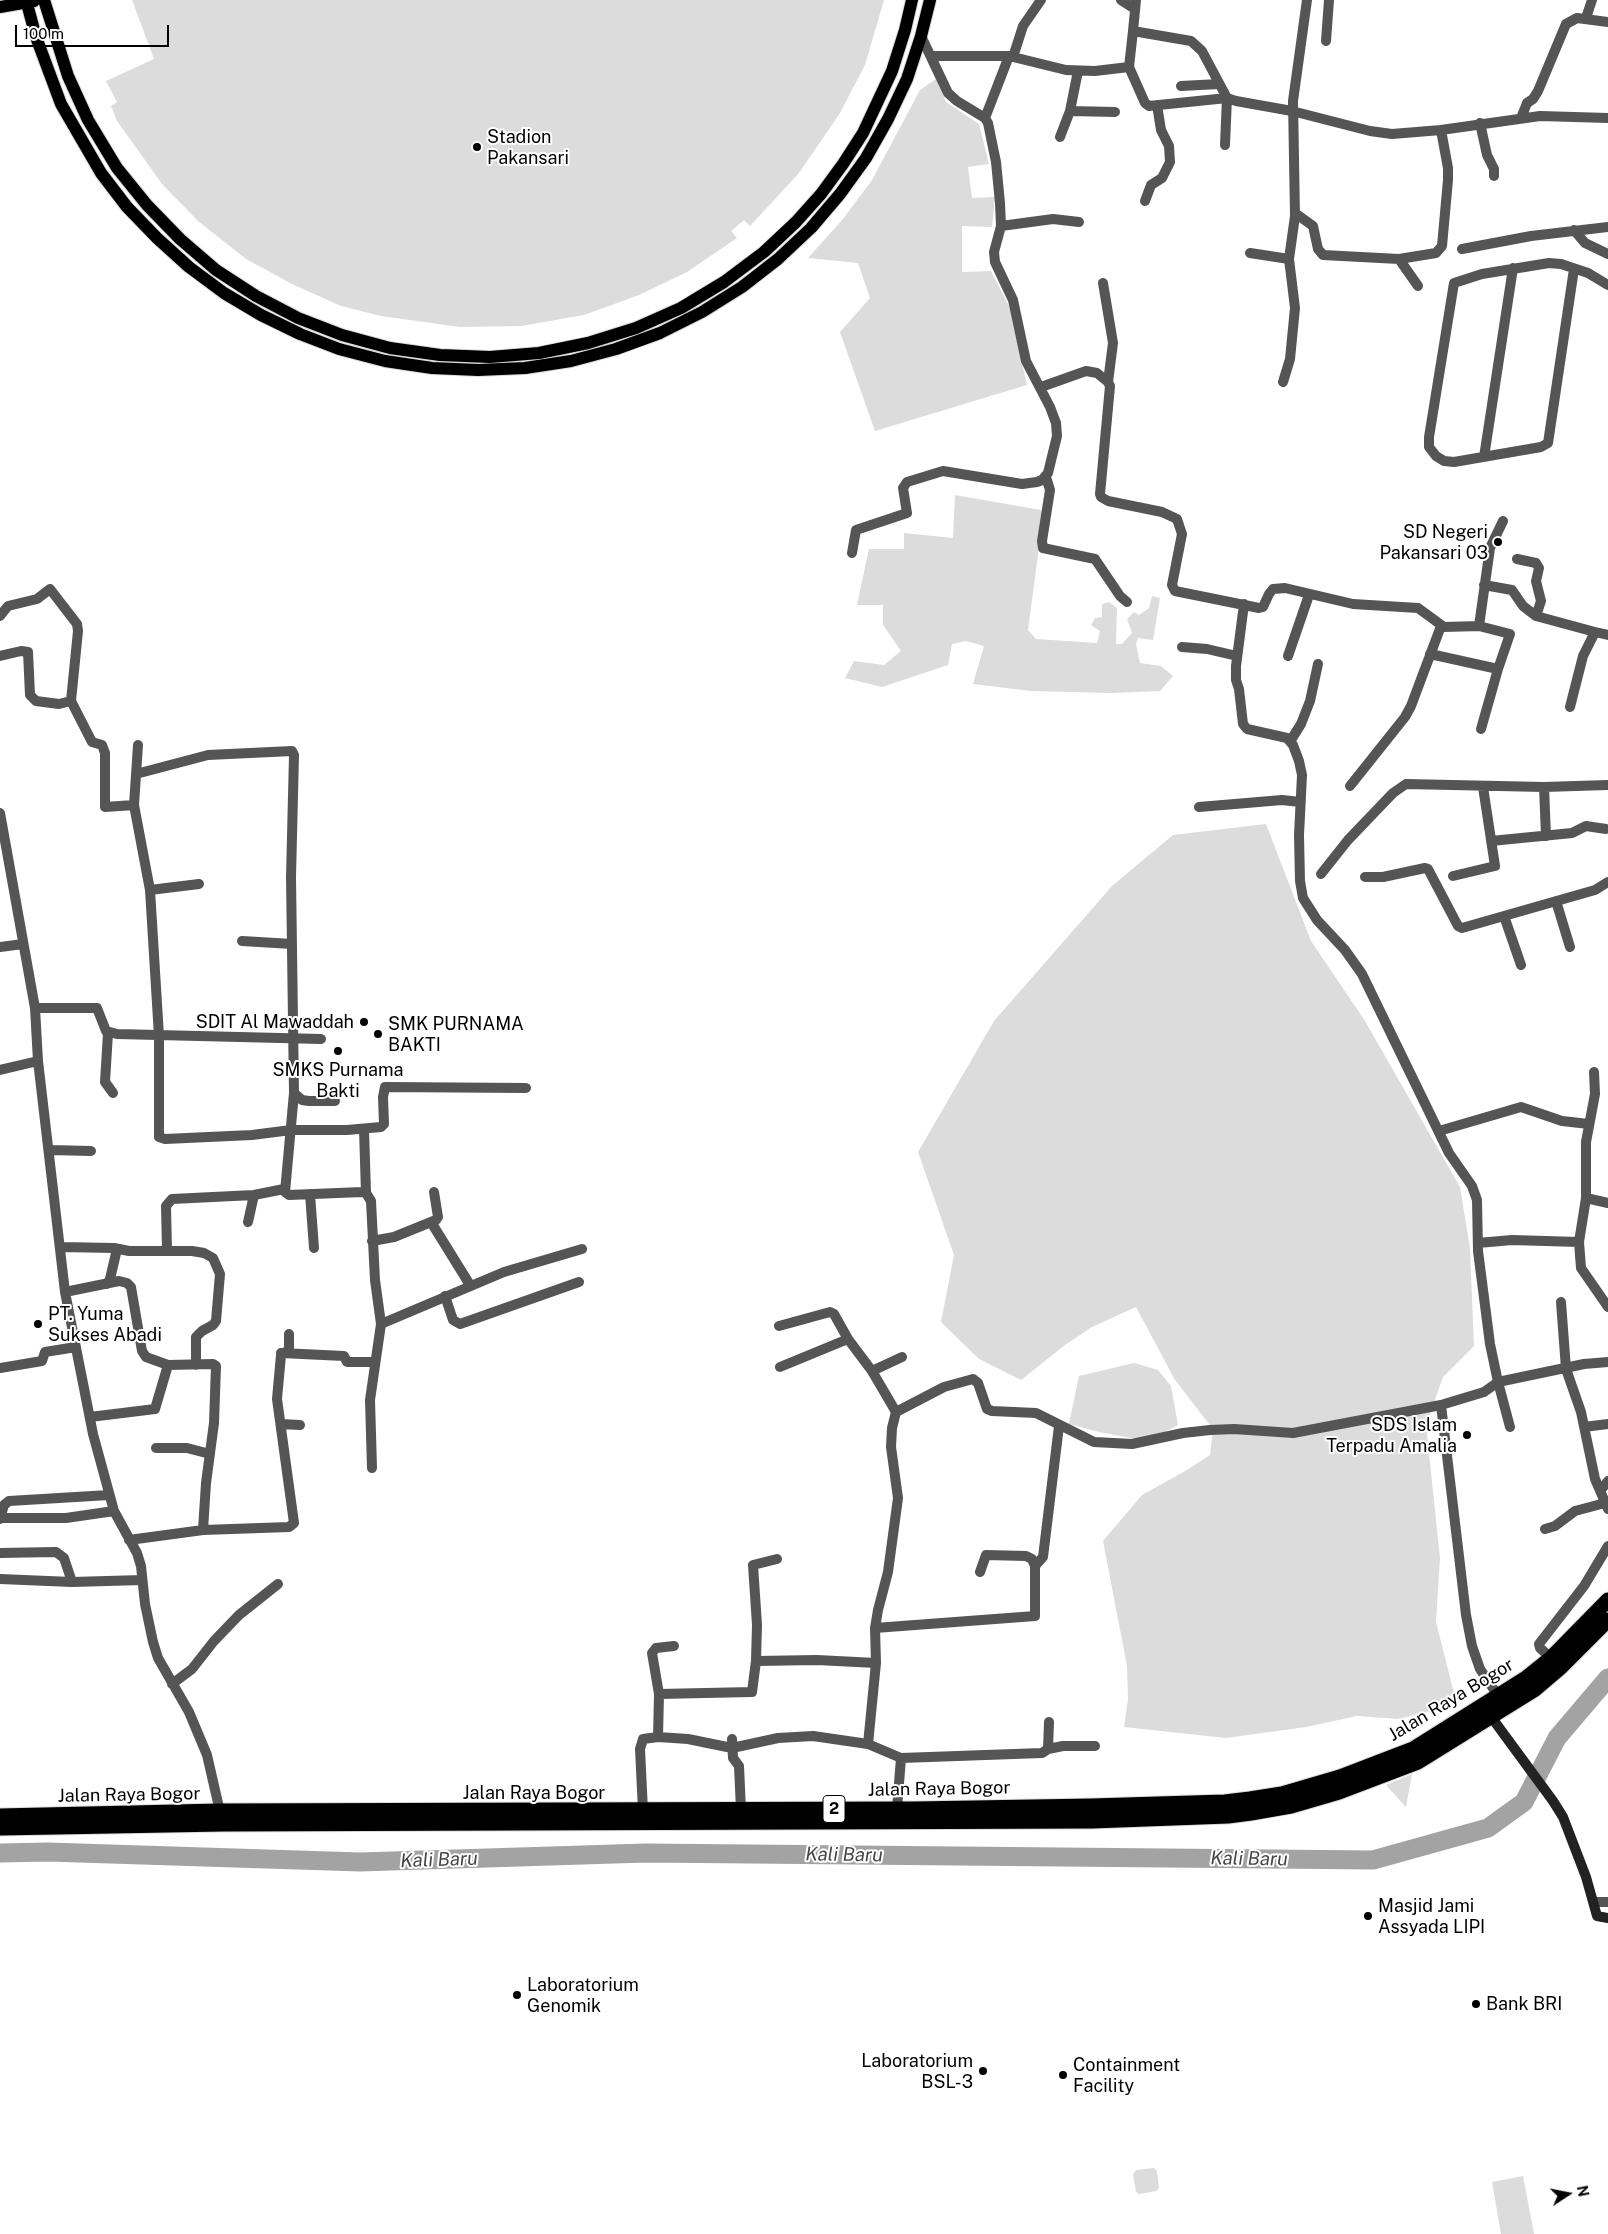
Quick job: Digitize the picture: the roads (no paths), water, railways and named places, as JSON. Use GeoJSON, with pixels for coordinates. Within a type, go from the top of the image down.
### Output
{"type":"FeatureCollection","features":[{"type":"Feature","properties":{"kind":"highway","name":"Jalan Raya Bogor"},"geometry":{"type":"LineString","coordinates":[[0,1828],[222,1818],[643,1811],[898,1809],[915,1816],[1225,1802],[1282,1794],[1340,1777],[1413,1750],[1499,1696],[1551,1658],[1608,1600]]}},
{"type":"Feature","properties":{"kind":"highway","name":"Jalan Raya Bogor"},"geometry":{"type":"LineString","coordinates":[[0,1816],[222,1818],[915,1816],[1101,1820],[1228,1816],[1291,1806],[1339,1792],[1418,1762],[1492,1718],[1534,1690],[1561,1667],[1608,1620]]}},
{"type":"Feature","properties":{"kind":"main road"},"geometry":{"type":"LineString","coordinates":[[44,0],[68,76],[88,120],[117,168],[147,206],[180,240],[224,275],[256,296],[298,318],[342,335],[390,348],[440,355],[490,357],[539,353],[588,343],[636,328],[681,308],[724,282],[769,248],[821,194],[863,133],[892,71],[912,0]]}},
{"type":"Feature","properties":{"kind":"main road"},"geometry":{"type":"LineString","coordinates":[[0,7],[31,1],[47,71],[74,128],[101,173],[127,207],[170,250],[224,293],[261,315],[300,334],[358,354],[432,368],[478,370],[525,368],[571,361],[616,349],[652,336],[702,312],[742,287],[778,259],[817,221],[840,194],[866,158],[888,119],[907,79],[930,0]]}},
{"type":"Feature","properties":{"kind":"main road"},"geometry":{"type":"LineString","coordinates":[[892,71],[907,79]]}},
{"type":"Feature","properties":{"kind":"street"},"geometry":{"type":"LineString","coordinates":[[1041,0],[1023,26],[985,118],[996,162],[1001,226],[994,252],[995,262],[1013,300],[1030,372],[1040,385],[1057,430],[1051,464],[1046,477],[1050,490],[1042,542],[1043,548],[1095,560],[1120,596],[1127,602]]}},
{"type":"Feature","properties":{"kind":"street"},"geometry":{"type":"LineString","coordinates":[[1122,0],[1136,4],[1129,67],[1144,103],[1148,106],[1227,98],[1292,111],[1370,131],[1392,134],[1441,130],[1521,118],[1566,115],[1608,118]]}},
{"type":"Feature","properties":{"kind":"street"},"geometry":{"type":"LineString","coordinates":[[1283,382],[1291,350],[1295,308],[1289,259],[1295,213],[1292,111],[1306,0]]}},
{"type":"Feature","properties":{"kind":"street"},"geometry":{"type":"LineString","coordinates":[[1326,41],[1329,0]]}},
{"type":"Feature","properties":{"kind":"street"},"geometry":{"type":"LineString","coordinates":[[1586,18],[1592,0]]}},
{"type":"Feature","properties":{"kind":"street"},"geometry":{"type":"LineString","coordinates":[[1521,118],[1527,103],[1533,99],[1538,91],[1566,24],[1576,18],[1608,22]]}},
{"type":"Feature","properties":{"kind":"street"},"geometry":{"type":"LineString","coordinates":[[1133,31],[1191,42],[1202,51],[1227,98],[1225,145]]}},
{"type":"Feature","properties":{"kind":"street"},"geometry":{"type":"LineString","coordinates":[[921,36],[948,93],[957,101],[985,118]]}},
{"type":"Feature","properties":{"kind":"street"},"geometry":{"type":"LineString","coordinates":[[931,56],[1011,56],[1078,71],[1129,67]]}},
{"type":"Feature","properties":{"kind":"street"},"geometry":{"type":"LineString","coordinates":[[1060,138],[1070,111],[1078,71]]}},
{"type":"Feature","properties":{"kind":"street"},"geometry":{"type":"LineString","coordinates":[[1181,86],[1219,84]]}},
{"type":"Feature","properties":{"kind":"street"},"geometry":{"type":"LineString","coordinates":[[1145,200],[1151,185],[1162,178],[1170,162],[1168,146],[1161,130],[1157,105]]}},
{"type":"Feature","properties":{"kind":"street"},"geometry":{"type":"LineString","coordinates":[[1070,111],[1115,112]]}},
{"type":"Feature","properties":{"kind":"street"},"geometry":{"type":"LineString","coordinates":[[1480,124],[1487,156],[1494,168],[1494,176]]}},
{"type":"Feature","properties":{"kind":"street"},"geometry":{"type":"LineString","coordinates":[[1295,213],[1314,226],[1318,249],[1324,255],[1399,259],[1436,253],[1442,246],[1448,168],[1441,130]]}},
{"type":"Feature","properties":{"kind":"street"},"geometry":{"type":"LineString","coordinates":[[1001,226],[1053,219],[1078,222]]}},
{"type":"Feature","properties":{"kind":"street"},"geometry":{"type":"LineString","coordinates":[[1462,249],[1574,230],[1608,227]]}},
{"type":"Feature","properties":{"kind":"street"},"geometry":{"type":"LineString","coordinates":[[1574,230],[1590,246],[1608,254]]}},
{"type":"Feature","properties":{"kind":"street"},"geometry":{"type":"LineString","coordinates":[[1250,253],[1289,259]]}},
{"type":"Feature","properties":{"kind":"street"},"geometry":{"type":"LineString","coordinates":[[1399,259],[1418,286]]}},
{"type":"Feature","properties":{"kind":"street"},"geometry":{"type":"LineString","coordinates":[[1574,269],[1548,444],[1541,447],[1484,457],[1444,461],[1432,452],[1429,437],[1454,283],[1475,276],[1549,263],[1562,264],[1588,273],[1608,285]]}},
{"type":"Feature","properties":{"kind":"street"},"geometry":{"type":"LineString","coordinates":[[1484,457],[1513,268]]}},
{"type":"Feature","properties":{"kind":"street"},"geometry":{"type":"LineString","coordinates":[[1103,283],[1112,338],[1108,382],[1110,386],[1100,488],[1101,498],[1162,512],[1176,519],[1182,534],[1172,585],[1175,591],[1261,608],[1269,594],[1277,588],[1353,604],[1418,608],[1441,626],[1479,626],[1510,634],[1481,730]]}},
{"type":"Feature","properties":{"kind":"street"},"geometry":{"type":"LineString","coordinates":[[1040,385],[1086,371],[1097,373],[1108,382]]}},
{"type":"Feature","properties":{"kind":"street"},"geometry":{"type":"LineString","coordinates":[[852,554],[856,530],[907,513],[903,488],[907,482],[943,471],[1022,484],[1037,482],[1046,477]]}},
{"type":"Feature","properties":{"kind":"street"},"geometry":{"type":"LineString","coordinates":[[1479,626],[1490,548],[1503,520]]}},
{"type":"Feature","properties":{"kind":"street"},"geometry":{"type":"LineString","coordinates":[[1518,559],[1536,564],[1540,568],[1536,581],[1541,601],[1536,616]]}},
{"type":"Feature","properties":{"kind":"street"},"geometry":{"type":"LineString","coordinates":[[1484,585],[1512,590],[1523,606],[1536,616],[1608,635]]}},
{"type":"Feature","properties":{"kind":"street"},"geometry":{"type":"LineString","coordinates":[[0,616],[8,606],[38,599],[50,589],[77,624],[78,631],[71,701],[92,742],[102,745],[105,753],[105,807],[134,805]]}},
{"type":"Feature","properties":{"kind":"street"},"geometry":{"type":"LineString","coordinates":[[1288,656],[1309,594]]}},
{"type":"Feature","properties":{"kind":"street"},"geometry":{"type":"LineString","coordinates":[[1244,604],[1237,656],[1236,680],[1240,689],[1244,726],[1291,740]]}},
{"type":"Feature","properties":{"kind":"street"},"geometry":{"type":"LineString","coordinates":[[1350,786],[1405,717],[1411,706],[1441,626]]}},
{"type":"Feature","properties":{"kind":"street"},"geometry":{"type":"LineString","coordinates":[[1570,707],[1584,656],[1595,632]]}},
{"type":"Feature","properties":{"kind":"street"},"geometry":{"type":"LineString","coordinates":[[1182,647],[1207,649],[1237,656]]}},
{"type":"Feature","properties":{"kind":"street"},"geometry":{"type":"LineString","coordinates":[[0,656],[21,651],[28,652],[30,695],[36,701],[59,704],[71,701]]}},
{"type":"Feature","properties":{"kind":"street"},"geometry":{"type":"LineString","coordinates":[[1430,654],[1498,669]]}},
{"type":"Feature","properties":{"kind":"street"},"geometry":{"type":"LineString","coordinates":[[1318,664],[1310,701],[1301,724],[1291,740],[1302,775],[1300,881],[1303,898],[1317,920],[1345,950],[1362,974],[1449,1153],[1474,1191],[1490,1344],[1510,1427]]}},
{"type":"Feature","properties":{"kind":"street"},"geometry":{"type":"LineString","coordinates":[[138,745],[134,805],[150,890],[159,1036],[161,1138],[252,1135],[291,1130],[364,1129],[383,1126],[383,1090],[385,1087],[526,1088]]}},
{"type":"Feature","properties":{"kind":"street"},"geometry":{"type":"LineString","coordinates":[[136,774],[208,755],[292,752],[295,762],[291,877],[294,1093],[284,1189],[289,1195],[366,1193]]}},
{"type":"Feature","properties":{"kind":"street"},"geometry":{"type":"LineString","coordinates":[[1321,874],[1348,840],[1401,786],[1419,783],[1483,787],[1608,785]]}},
{"type":"Feature","properties":{"kind":"street"},"geometry":{"type":"LineString","coordinates":[[1453,876],[1495,866],[1483,787]]}},
{"type":"Feature","properties":{"kind":"street"},"geometry":{"type":"LineString","coordinates":[[1544,787],[1546,836]]}},
{"type":"Feature","properties":{"kind":"street"},"geometry":{"type":"LineString","coordinates":[[1199,807],[1282,800],[1300,802]]}},
{"type":"Feature","properties":{"kind":"street"},"geometry":{"type":"LineString","coordinates":[[0,812],[35,1008],[38,1061],[50,1150],[65,1292],[90,1417],[114,1511],[137,1553],[153,1642],[158,1658],[189,1712],[207,1755],[222,1818]]}},
{"type":"Feature","properties":{"kind":"street"},"geometry":{"type":"LineString","coordinates":[[1491,841],[1572,833],[1586,826],[1606,829]]}},
{"type":"Feature","properties":{"kind":"street"},"geometry":{"type":"LineString","coordinates":[[1365,877],[1383,877],[1425,868],[1436,881],[1459,927],[1595,890],[1608,882]]}},
{"type":"Feature","properties":{"kind":"street"},"geometry":{"type":"LineString","coordinates":[[150,890],[199,884]]}},
{"type":"Feature","properties":{"kind":"street"},"geometry":{"type":"LineString","coordinates":[[1556,901],[1570,947]]}},
{"type":"Feature","properties":{"kind":"street"},"geometry":{"type":"LineString","coordinates":[[1504,916],[1521,965]]}},
{"type":"Feature","properties":{"kind":"street"},"geometry":{"type":"LineString","coordinates":[[242,941],[292,944]]}},
{"type":"Feature","properties":{"kind":"street"},"geometry":{"type":"LineString","coordinates":[[0,947],[24,944]]}},
{"type":"Feature","properties":{"kind":"street"},"geometry":{"type":"LineString","coordinates":[[35,1008],[97,1008],[108,1033],[105,1082],[113,1093]]}},
{"type":"Feature","properties":{"kind":"street"},"geometry":{"type":"LineString","coordinates":[[108,1033],[159,1036],[321,1039]]}},
{"type":"Feature","properties":{"kind":"street"},"geometry":{"type":"LineString","coordinates":[[0,1070],[38,1061]]}},
{"type":"Feature","properties":{"kind":"street"},"geometry":{"type":"LineString","coordinates":[[1594,1072],[1595,1094],[1586,1142],[1586,1198],[1579,1242],[1581,1268],[1608,1306]]}},
{"type":"Feature","properties":{"kind":"street"},"geometry":{"type":"LineString","coordinates":[[294,1093],[302,1100],[309,1102],[335,1101]]}},
{"type":"Feature","properties":{"kind":"street"},"geometry":{"type":"LineString","coordinates":[[1438,1131],[1521,1107],[1562,1121],[1589,1124]]}},
{"type":"Feature","properties":{"kind":"street"},"geometry":{"type":"LineString","coordinates":[[364,1129],[366,1193],[371,1201],[372,1241],[381,1324],[370,1400],[372,1468]]}},
{"type":"Feature","properties":{"kind":"street"},"geometry":{"type":"LineString","coordinates":[[50,1150],[91,1151]]}},
{"type":"Feature","properties":{"kind":"street"},"geometry":{"type":"LineString","coordinates":[[167,1250],[165,1211],[168,1201],[172,1199],[254,1195],[284,1189]]}},
{"type":"Feature","properties":{"kind":"street"},"geometry":{"type":"LineString","coordinates":[[372,1241],[394,1237],[436,1220],[438,1216],[434,1192]]}},
{"type":"Feature","properties":{"kind":"street"},"geometry":{"type":"LineString","coordinates":[[310,1194],[314,1248]]}},
{"type":"Feature","properties":{"kind":"street"},"geometry":{"type":"LineString","coordinates":[[248,1222],[254,1195]]}},
{"type":"Feature","properties":{"kind":"street"},"geometry":{"type":"LineString","coordinates":[[1586,1198],[1608,1202]]}},
{"type":"Feature","properties":{"kind":"street"},"geometry":{"type":"LineString","coordinates":[[431,1222],[470,1286]]}},
{"type":"Feature","properties":{"kind":"street"},"geometry":{"type":"LineString","coordinates":[[1478,1243],[1512,1240],[1579,1242]]}},
{"type":"Feature","properties":{"kind":"street"},"geometry":{"type":"LineString","coordinates":[[60,1247],[204,1253],[215,1261],[219,1269],[220,1293],[216,1320],[213,1325],[202,1330],[196,1337],[196,1365]]}},
{"type":"Feature","properties":{"kind":"street"},"geometry":{"type":"LineString","coordinates":[[107,1284],[110,1279],[117,1249]]}},
{"type":"Feature","properties":{"kind":"street"},"geometry":{"type":"LineString","coordinates":[[381,1324],[504,1272],[582,1249]]}},
{"type":"Feature","properties":{"kind":"street"},"geometry":{"type":"LineString","coordinates":[[65,1292],[119,1281],[130,1284],[143,1354],[151,1360],[168,1365],[214,1364],[216,1366],[214,1423],[206,1483],[203,1530]]}},
{"type":"Feature","properties":{"kind":"street"},"geometry":{"type":"LineString","coordinates":[[445,1296],[453,1320],[460,1324],[579,1282]]}},
{"type":"Feature","properties":{"kind":"street"},"geometry":{"type":"LineString","coordinates":[[1546,1529],[1555,1526],[1574,1511],[1606,1506],[1595,1479],[1581,1412],[1566,1369],[1561,1302]]}},
{"type":"Feature","properties":{"kind":"street"},"geometry":{"type":"LineString","coordinates":[[779,1326],[830,1312],[834,1314],[848,1339],[872,1371],[896,1412],[892,1428],[891,1446],[898,1498],[888,1572],[875,1628],[876,1663],[868,1744]]}},
{"type":"Feature","properties":{"kind":"street"},"geometry":{"type":"LineString","coordinates":[[281,1353],[289,1349],[289,1334]]}},
{"type":"Feature","properties":{"kind":"street"},"geometry":{"type":"LineString","coordinates":[[780,1367],[848,1339]]}},
{"type":"Feature","properties":{"kind":"street"},"geometry":{"type":"LineString","coordinates":[[0,1368],[42,1361],[45,1352],[76,1347]]}},
{"type":"Feature","properties":{"kind":"street"},"geometry":{"type":"LineString","coordinates":[[281,1353],[344,1356],[347,1362],[375,1362]]}},
{"type":"Feature","properties":{"kind":"street"},"geometry":{"type":"LineString","coordinates":[[129,1540],[203,1530],[289,1527],[293,1525],[292,1501],[277,1398],[281,1353]]}},
{"type":"Feature","properties":{"kind":"street"},"geometry":{"type":"LineString","coordinates":[[872,1371],[902,1357]]}},
{"type":"Feature","properties":{"kind":"street"},"geometry":{"type":"LineString","coordinates":[[896,1412],[944,1387],[973,1379],[978,1383],[987,1409],[992,1411],[1036,1413],[1050,1418],[1059,1426],[1094,1442],[1132,1444],[1183,1433],[1210,1430],[1234,1429],[1293,1433],[1441,1405],[1484,1392],[1498,1382],[1608,1362]]}},
{"type":"Feature","properties":{"kind":"street"},"geometry":{"type":"LineString","coordinates":[[90,1417],[154,1409],[168,1365]]}},
{"type":"Feature","properties":{"kind":"street"},"geometry":{"type":"LineString","coordinates":[[1441,1405],[1466,1615],[1472,1646],[1480,1669],[1499,1696]]}},
{"type":"Feature","properties":{"kind":"street"},"geometry":{"type":"LineString","coordinates":[[281,1424],[300,1425]]}},
{"type":"Feature","properties":{"kind":"street"},"geometry":{"type":"LineString","coordinates":[[1584,1427],[1608,1424]]}},
{"type":"Feature","properties":{"kind":"street"},"geometry":{"type":"LineString","coordinates":[[1035,1566],[1042,1557],[1059,1426]]}},
{"type":"Feature","properties":{"kind":"street"},"geometry":{"type":"LineString","coordinates":[[156,1448],[187,1448],[210,1454]]}},
{"type":"Feature","properties":{"kind":"street"},"geometry":{"type":"LineString","coordinates":[[1600,1491],[1608,1481]]}},
{"type":"Feature","properties":{"kind":"street"},"geometry":{"type":"LineString","coordinates":[[109,1495],[9,1501],[4,1505],[0,1519],[66,1518],[114,1511]]}},
{"type":"Feature","properties":{"kind":"street"},"geometry":{"type":"LineString","coordinates":[[1551,1658],[1540,1648],[1539,1644],[1584,1586],[1608,1546]]}},
{"type":"Feature","properties":{"kind":"street"},"geometry":{"type":"LineString","coordinates":[[0,1553],[56,1552],[64,1558],[72,1582]]}},
{"type":"Feature","properties":{"kind":"street"},"geometry":{"type":"LineString","coordinates":[[875,1628],[1035,1616],[1035,1566],[1032,1559],[1026,1556],[986,1555],[980,1572]]}},
{"type":"Feature","properties":{"kind":"street"},"geometry":{"type":"LineString","coordinates":[[659,1694],[750,1692],[752,1690],[756,1661],[757,1625],[753,1565],[776,1559]]}},
{"type":"Feature","properties":{"kind":"street"},"geometry":{"type":"LineString","coordinates":[[0,1580],[72,1582],[142,1580]]}},
{"type":"Feature","properties":{"kind":"street"},"geometry":{"type":"LineString","coordinates":[[172,1684],[192,1669],[214,1641],[239,1615],[278,1584]]}},
{"type":"Feature","properties":{"kind":"street"},"geometry":{"type":"LineString","coordinates":[[658,1737],[659,1694],[652,1653],[656,1648],[674,1646]]}},
{"type":"Feature","properties":{"kind":"street"},"geometry":{"type":"LineString","coordinates":[[756,1661],[818,1660],[876,1663]]}},
{"type":"Feature","properties":{"kind":"street"},"geometry":{"type":"LineString","coordinates":[[1492,1718],[1554,1801],[1563,1817],[1594,1902],[1597,1916],[1608,1918]]}},
{"type":"Feature","properties":{"kind":"street"},"geometry":{"type":"LineString","coordinates":[[1048,1749],[1049,1722]]}},
{"type":"Feature","properties":{"kind":"street"},"geometry":{"type":"LineString","coordinates":[[643,1811],[640,1749],[643,1739],[658,1737],[732,1744],[797,1736],[813,1736],[868,1744],[901,1758],[1042,1753],[1048,1749],[1067,1745],[1095,1746]]}},
{"type":"Feature","properties":{"kind":"street"},"geometry":{"type":"LineString","coordinates":[[732,1744],[733,1758],[739,1766],[741,1810]]}},
{"type":"Feature","properties":{"kind":"street"},"geometry":{"type":"LineString","coordinates":[[898,1809],[901,1758]]}},
{"type":"Feature","properties":{"kind":"street"},"geometry":{"type":"LineString","coordinates":[[1594,1902],[1608,1902]]}},
{"type":"Feature","properties":{"kind":"waterway","name":"Kali Baru"},"geometry":{"type":"LineString","coordinates":[[0,1853],[48,1852],[360,1862],[646,1853],[1373,1860],[1488,1828],[1524,1802],[1557,1738],[1608,1678]]}},
{"type":"Feature","properties":{"kind":"place","name":"Stadion Pakansari"},"geometry":{"type":"Point","coordinates":[477,147]}},
{"type":"Feature","properties":{"kind":"place","name":"SD Negeri Pakansari 03"},"geometry":{"type":"Point","coordinates":[1498,542]}},
{"type":"Feature","properties":{"kind":"place","name":"SDIT Al Mawaddah"},"geometry":{"type":"Point","coordinates":[364,1022]}},
{"type":"Feature","properties":{"kind":"place","name":"SMK PURNAMA BAKTI"},"geometry":{"type":"Point","coordinates":[378,1034]}},
{"type":"Feature","properties":{"kind":"place","name":"SMKS Purnama Bakti"},"geometry":{"type":"Point","coordinates":[338,1051]}},
{"type":"Feature","properties":{"kind":"place","name":"PT. Yuma Sukses Abadi"},"geometry":{"type":"Point","coordinates":[38,1324]}},
{"type":"Feature","properties":{"kind":"place","name":"SDS Islam Terpadu Amalia"},"geometry":{"type":"Point","coordinates":[1467,1435]}},
{"type":"Feature","properties":{"kind":"place","name":"Masjid Jami Assyada LIPI"},"geometry":{"type":"Point","coordinates":[1368,1916]}},
{"type":"Feature","properties":{"kind":"place","name":"Laboratorium Genomik"},"geometry":{"type":"Point","coordinates":[517,1995]}},
{"type":"Feature","properties":{"kind":"place","name":"Bank BRI"},"geometry":{"type":"Point","coordinates":[1476,2004]}},
{"type":"Feature","properties":{"kind":"place","name":"Laboratorium BSL-3"},"geometry":{"type":"Point","coordinates":[983,2071]}},
{"type":"Feature","properties":{"kind":"place","name":"Containment Facility"},"geometry":{"type":"Point","coordinates":[1063,2075]}}]}
